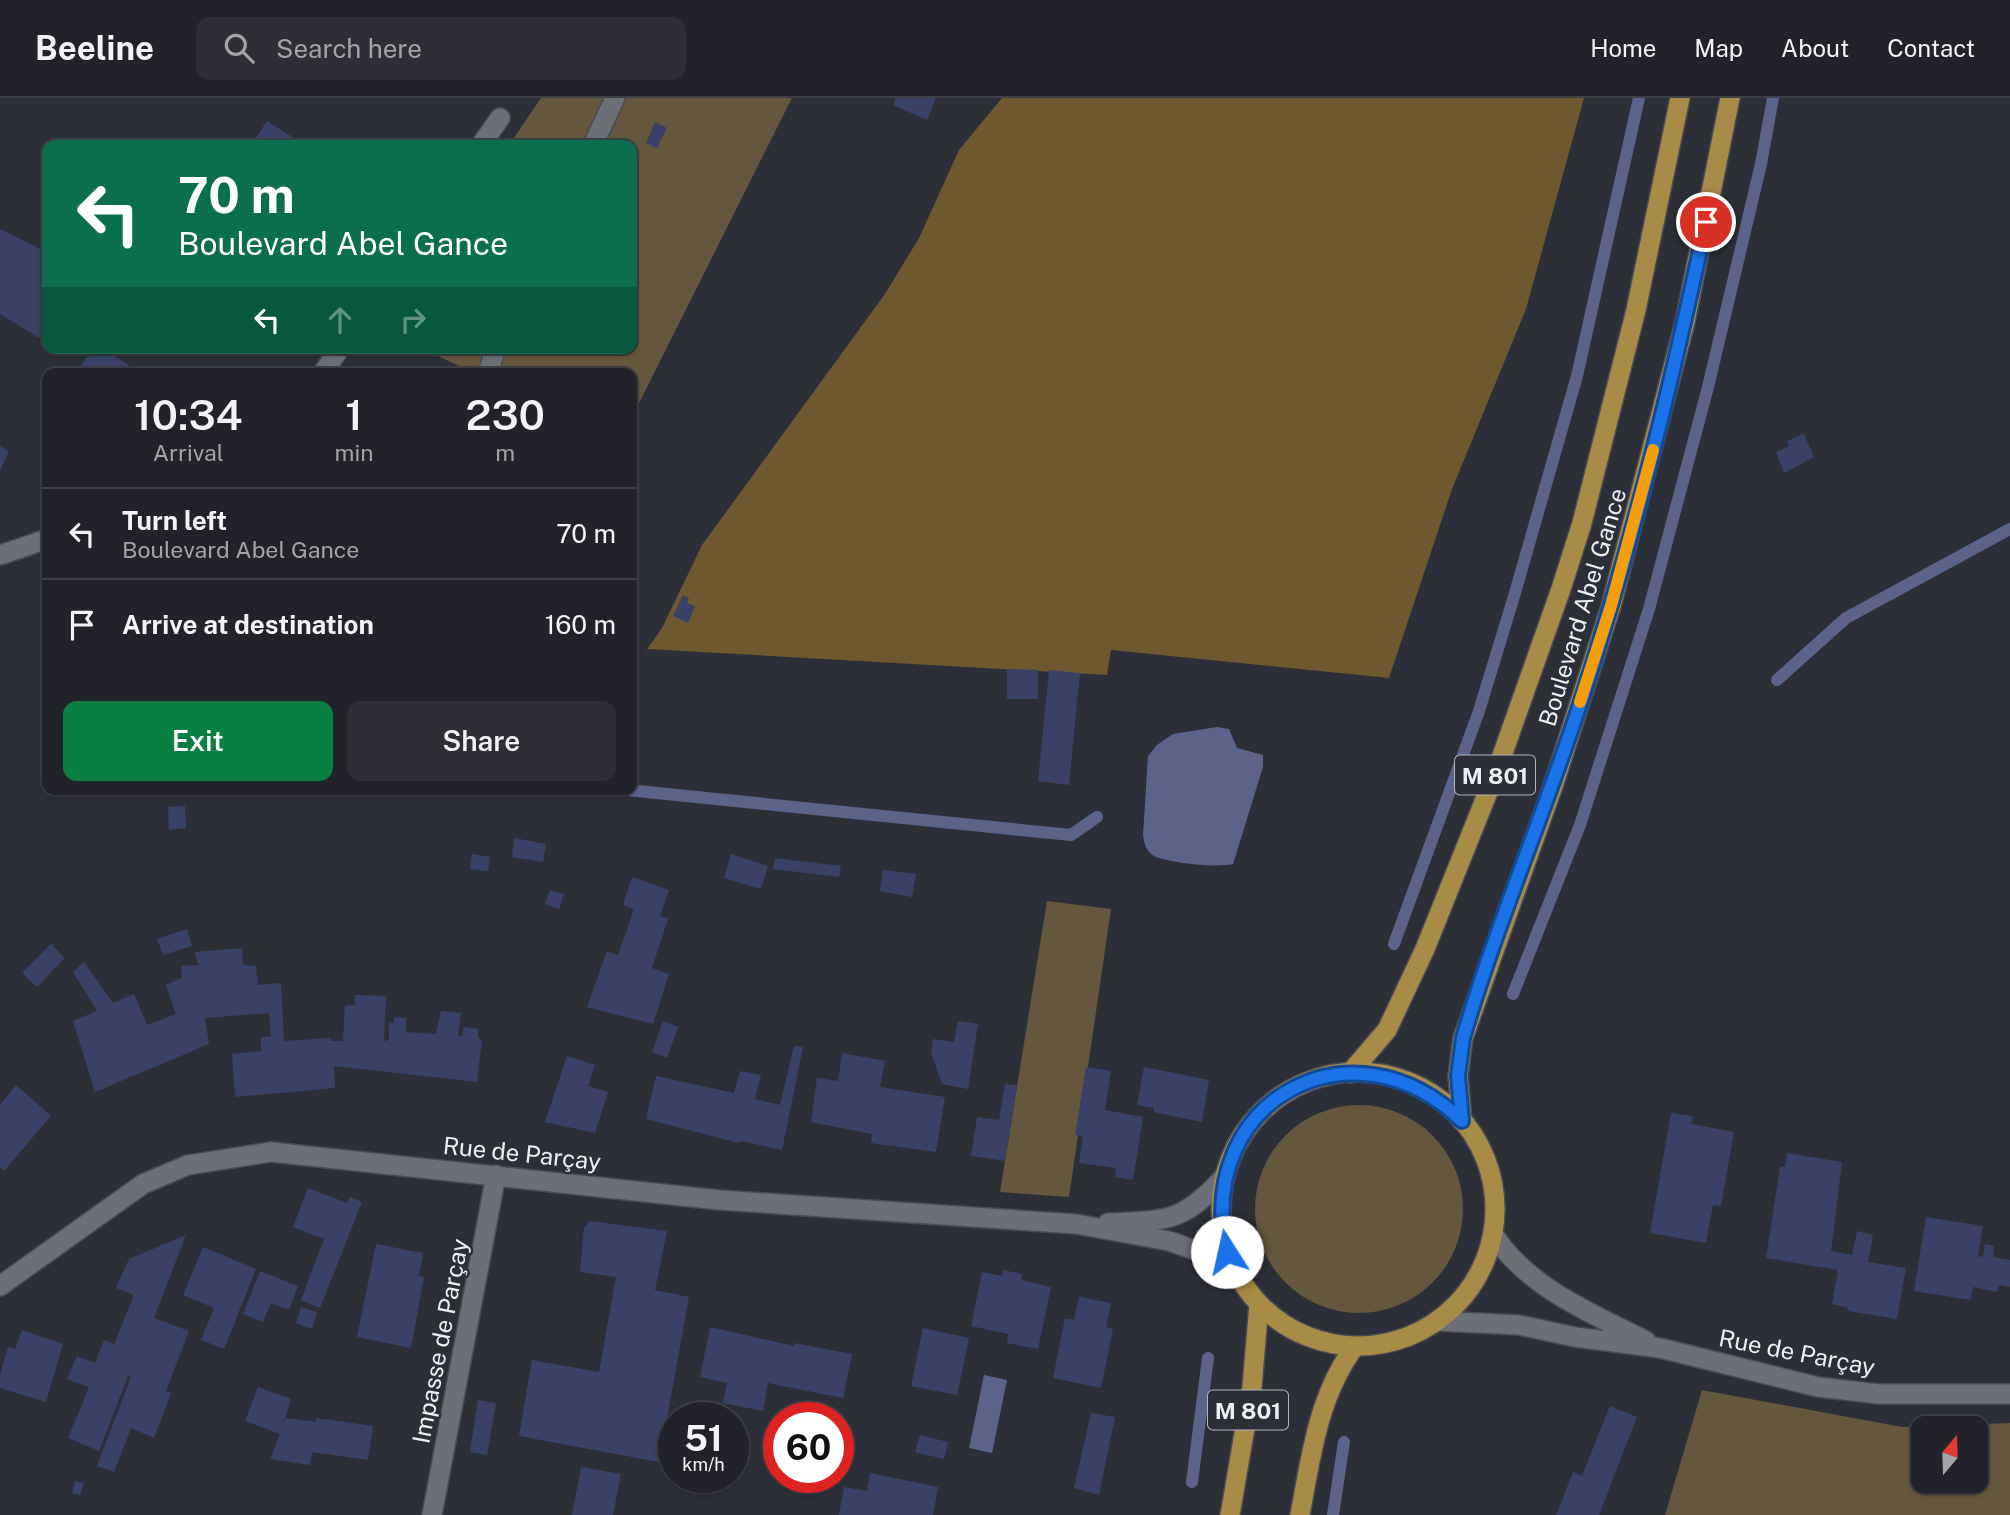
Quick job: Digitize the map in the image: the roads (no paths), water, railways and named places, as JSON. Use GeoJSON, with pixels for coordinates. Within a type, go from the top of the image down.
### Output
{"type":"FeatureCollection","features":[{"type":"Feature","properties":{"kind":"main road","name":"Boulevard Abel Gance"},"geometry":{"type":"LineString","coordinates":[[1350,1073],[1375,1046],[1397,1012],[1454,881],[1548,628],[1582,523],[1633,324],[1679,98]]}},
{"type":"Feature","properties":{"kind":"main road","name":"Boulevard Abel Gance"},"geometry":{"type":"LineString","coordinates":[[1462,1121],[1458,1076],[1463,1038],[1553,786],[1615,595],[1685,322],[1730,98]]}},
{"type":"Feature","properties":{"kind":"main road","name":"M 801"},"geometry":{"type":"LineString","coordinates":[[1350,1073],[1399,1079],[1423,1089],[1462,1121],[1478,1146],[1489,1172],[1494,1193],[1493,1234],[1478,1274],[1467,1292],[1437,1321],[1398,1340],[1355,1346],[1312,1338],[1293,1329],[1259,1304],[1237,1275],[1222,1227],[1224,1177],[1241,1137],[1270,1104],[1307,1082],[1350,1073]]}},
{"type":"Feature","properties":{"kind":"main road","name":"M 801"},"geometry":{"type":"LineString","coordinates":[[1230,1515],[1252,1387],[1259,1304]]}},
{"type":"Feature","properties":{"kind":"main road","name":"M 801"},"geometry":{"type":"LineString","coordinates":[[1300,1515],[1327,1394],[1336,1371],[1355,1346]]}},
{"type":"Feature","properties":{"kind":"street"},"geometry":{"type":"LineString","coordinates":[[595,140],[615,98]]}},
{"type":"Feature","properties":{"kind":"street"},"geometry":{"type":"LineString","coordinates":[[485,140],[500,118]]}},
{"type":"Feature","properties":{"kind":"street"},"geometry":{"type":"LineString","coordinates":[[0,555],[42,541]]}},
{"type":"Feature","properties":{"kind":"street","name":"Rue de Parçay"},"geometry":{"type":"LineString","coordinates":[[0,1286],[143,1184],[188,1165],[271,1152],[719,1200],[1076,1224],[1169,1220],[1189,1211],[1224,1177]]}},
{"type":"Feature","properties":{"kind":"street","name":"Impasse de Parçay"},"geometry":{"type":"LineString","coordinates":[[432,1515],[496,1175]]}},
{"type":"Feature","properties":{"kind":"street","name":"Rue de Parçay"},"geometry":{"type":"LineString","coordinates":[[1076,1224],[1169,1241],[1203,1253],[1237,1275]]}},
{"type":"Feature","properties":{"kind":"street","name":"Rue de Parçay"},"geometry":{"type":"LineString","coordinates":[[1493,1234],[1512,1262],[1535,1281],[1660,1348]]}},
{"type":"Feature","properties":{"kind":"street","name":"Rue de Parçay"},"geometry":{"type":"LineString","coordinates":[[1437,1321],[1519,1325],[1575,1337],[1660,1348],[1818,1387],[1879,1394],[2010,1394]]}},
{"type":"Feature","properties":{"kind":"water"},"geometry":{"type":"Polygon","coordinates":[[[1217,727],[1229,729],[1237,748],[1263,755],[1263,767],[1233,864],[1194,864],[1156,857],[1146,848],[1143,835],[1148,756],[1157,745],[1173,734],[1217,727]]]}},
{"type":"Feature","properties":{"kind":"water"},"geometry":{"type":"Polygon","coordinates":[[[984,1375],[1007,1380],[992,1453],[969,1448],[984,1375]]]}},
{"type":"Feature","properties":{"kind":"waterway"},"geometry":{"type":"LineString","coordinates":[[1394,944],[1479,711],[1515,593],[1577,376],[1639,98]]}},
{"type":"Feature","properties":{"kind":"waterway"},"geometry":{"type":"LineString","coordinates":[[1513,994],[1580,825],[1649,609],[1708,387],[1761,164],[1773,98]]}},
{"type":"Feature","properties":{"kind":"waterway"},"geometry":{"type":"LineString","coordinates":[[1777,680],[1846,618],[2010,529]]}},
{"type":"Feature","properties":{"kind":"waterway"},"geometry":{"type":"LineString","coordinates":[[637,791],[1071,835],[1097,817]]}},
{"type":"Feature","properties":{"kind":"waterway"},"geometry":{"type":"LineString","coordinates":[[1192,1482],[1208,1358]]}},
{"type":"Feature","properties":{"kind":"waterway"},"geometry":{"type":"LineString","coordinates":[[1333,1515],[1344,1442]]}}]}
